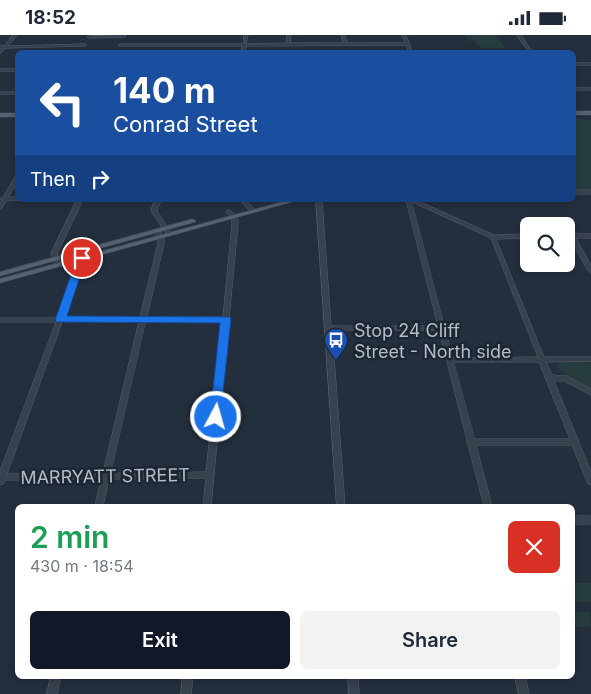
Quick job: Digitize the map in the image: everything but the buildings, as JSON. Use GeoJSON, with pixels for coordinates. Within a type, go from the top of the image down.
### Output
{"type":"FeatureCollection","features":[{"type":"Feature","properties":{"kind":"main road"},"geometry":{"type":"LineString","coordinates":[[576,114],[591,114]]}},
{"type":"Feature","properties":{"kind":"main road"},"geometry":{"type":"LineString","coordinates":[[0,117],[15,117]]}},
{"type":"Feature","properties":{"kind":"main road"},"geometry":{"type":"LineString","coordinates":[[251,209],[269,202]]}},
{"type":"Feature","properties":{"kind":"main road"},"geometry":{"type":"LineString","coordinates":[[0,281],[80,255],[231,214],[286,202]]}},
{"type":"Feature","properties":{"kind":"main road"},"geometry":{"type":"LineString","coordinates":[[0,274],[57,262]]}},
{"type":"Feature","properties":{"kind":"street"},"geometry":{"type":"LineString","coordinates":[[0,53],[15,35]]}},
{"type":"Feature","properties":{"kind":"street"},"geometry":{"type":"LineString","coordinates":[[243,50],[246,35]]}},
{"type":"Feature","properties":{"kind":"street"},"geometry":{"type":"LineString","coordinates":[[288,35],[288,44]]}},
{"type":"Feature","properties":{"kind":"street"},"geometry":{"type":"LineString","coordinates":[[343,35],[344,44]]}},
{"type":"Feature","properties":{"kind":"street"},"geometry":{"type":"LineString","coordinates":[[404,35],[410,50]]}},
{"type":"Feature","properties":{"kind":"street"},"geometry":{"type":"LineString","coordinates":[[519,35],[530,50]]}},
{"type":"Feature","properties":{"kind":"street"},"geometry":{"type":"LineString","coordinates":[[82,50],[90,36],[125,36],[118,50]]}},
{"type":"Feature","properties":{"kind":"street"},"geometry":{"type":"LineString","coordinates":[[120,45],[407,44]]}},
{"type":"Feature","properties":{"kind":"street"},"geometry":{"type":"LineString","coordinates":[[35,45],[38,50]]}},
{"type":"Feature","properties":{"kind":"street"},"geometry":{"type":"LineString","coordinates":[[0,47],[84,45]]}},
{"type":"Feature","properties":{"kind":"street"},"geometry":{"type":"LineString","coordinates":[[576,64],[591,64]]}},
{"type":"Feature","properties":{"kind":"street"},"geometry":{"type":"LineString","coordinates":[[0,70],[15,70]]}},
{"type":"Feature","properties":{"kind":"street"},"geometry":{"type":"LineString","coordinates":[[576,89],[591,89]]}},
{"type":"Feature","properties":{"kind":"street"},"geometry":{"type":"LineString","coordinates":[[0,93],[15,93]]}},
{"type":"Feature","properties":{"kind":"street"},"geometry":{"type":"LineString","coordinates":[[0,207],[2,199],[15,181]]}},
{"type":"Feature","properties":{"kind":"street"},"geometry":{"type":"LineString","coordinates":[[576,192],[591,192]]}},
{"type":"Feature","properties":{"kind":"street"},"geometry":{"type":"LineString","coordinates":[[2,199],[15,199]]}},
{"type":"Feature","properties":{"kind":"street"},"geometry":{"type":"LineString","coordinates":[[57,262],[54,254],[79,202]]}},
{"type":"Feature","properties":{"kind":"street"},"geometry":{"type":"LineString","coordinates":[[157,202],[154,211],[167,232]]}},
{"type":"Feature","properties":{"kind":"street"},"geometry":{"type":"LineString","coordinates":[[246,202],[251,209]]}},
{"type":"Feature","properties":{"kind":"street"},"geometry":{"type":"LineString","coordinates":[[319,202],[342,504]]}},
{"type":"Feature","properties":{"kind":"street"},"geometry":{"type":"LineString","coordinates":[[410,202],[470,442],[487,504]]}},
{"type":"Feature","properties":{"kind":"street"},"geometry":{"type":"LineString","coordinates":[[414,202],[492,237],[520,236]]}},
{"type":"Feature","properties":{"kind":"street"},"geometry":{"type":"LineString","coordinates":[[207,504],[235,224],[231,214]]}},
{"type":"Feature","properties":{"kind":"street"},"geometry":{"type":"LineString","coordinates":[[100,504],[144,320],[159,234]]}},
{"type":"Feature","properties":{"kind":"street"},"geometry":{"type":"LineString","coordinates":[[575,236],[591,236]]}},
{"type":"Feature","properties":{"kind":"street"},"geometry":{"type":"LineString","coordinates":[[492,237],[591,482]]}},
{"type":"Feature","properties":{"kind":"street"},"geometry":{"type":"LineString","coordinates":[[575,246],[591,271]]}},
{"type":"Feature","properties":{"kind":"street"},"geometry":{"type":"LineString","coordinates":[[1,479],[60,320],[80,255]]}},
{"type":"Feature","properties":{"kind":"street"},"geometry":{"type":"LineString","coordinates":[[0,320],[226,319]]}},
{"type":"Feature","properties":{"kind":"street"},"geometry":{"type":"LineString","coordinates":[[329,329],[442,328]]}},
{"type":"Feature","properties":{"kind":"street"},"geometry":{"type":"LineString","coordinates":[[450,359],[591,359]]}},
{"type":"Feature","properties":{"kind":"street"},"geometry":{"type":"LineString","coordinates":[[549,378],[565,378],[591,392]]}},
{"type":"Feature","properties":{"kind":"street"},"geometry":{"type":"LineString","coordinates":[[470,442],[576,442]]}},
{"type":"Feature","properties":{"kind":"street","name":"MARRYATT STREET"},"geometry":{"type":"LineString","coordinates":[[1,479],[107,475],[210,475]]}},
{"type":"Feature","properties":{"kind":"street"},"geometry":{"type":"LineString","coordinates":[[575,520],[591,520]]}},
{"type":"Feature","properties":{"kind":"street"},"geometry":{"type":"LineString","coordinates":[[52,694],[55,679]]}},
{"type":"Feature","properties":{"kind":"street"},"geometry":{"type":"LineString","coordinates":[[186,694],[188,679]]}},
{"type":"Feature","properties":{"kind":"street"},"geometry":{"type":"LineString","coordinates":[[353,679],[354,694]]}},
{"type":"Feature","properties":{"kind":"street"},"geometry":{"type":"LineString","coordinates":[[521,679],[524,694]]}},
{"type":"Feature","properties":{"kind":"green space"},"geometry":{"type":"Polygon","coordinates":[[[465,35],[495,35],[506,48],[481,48],[474,41],[469,41],[465,35]]]}},
{"type":"Feature","properties":{"kind":"green space"},"geometry":{"type":"Polygon","coordinates":[[[576,118],[591,120],[591,189],[576,189],[576,118]]]}},
{"type":"Feature","properties":{"kind":"green space"},"geometry":{"type":"Polygon","coordinates":[[[591,361],[591,389],[567,376],[556,366],[559,362],[591,361]]]}},
{"type":"Feature","properties":{"kind":"green space"},"geometry":{"type":"Polygon","coordinates":[[[575,583],[591,583],[591,602],[575,602],[575,583]]]}},
{"type":"Feature","properties":{"kind":"green space"},"geometry":{"type":"Polygon","coordinates":[[[575,612],[589,612],[591,627],[575,627],[575,612]]]}},
{"type":"Feature","properties":{"kind":"place","name":"Stop 24 Cliff Street - North side"},"geometry":{"type":"Point","coordinates":[336,361]}},
{"type":"Feature","properties":{"kind":"route"},"geometry":{"type":"LineString","coordinates":[[82,258],[60,320],[226,319],[216,417]]}}]}
